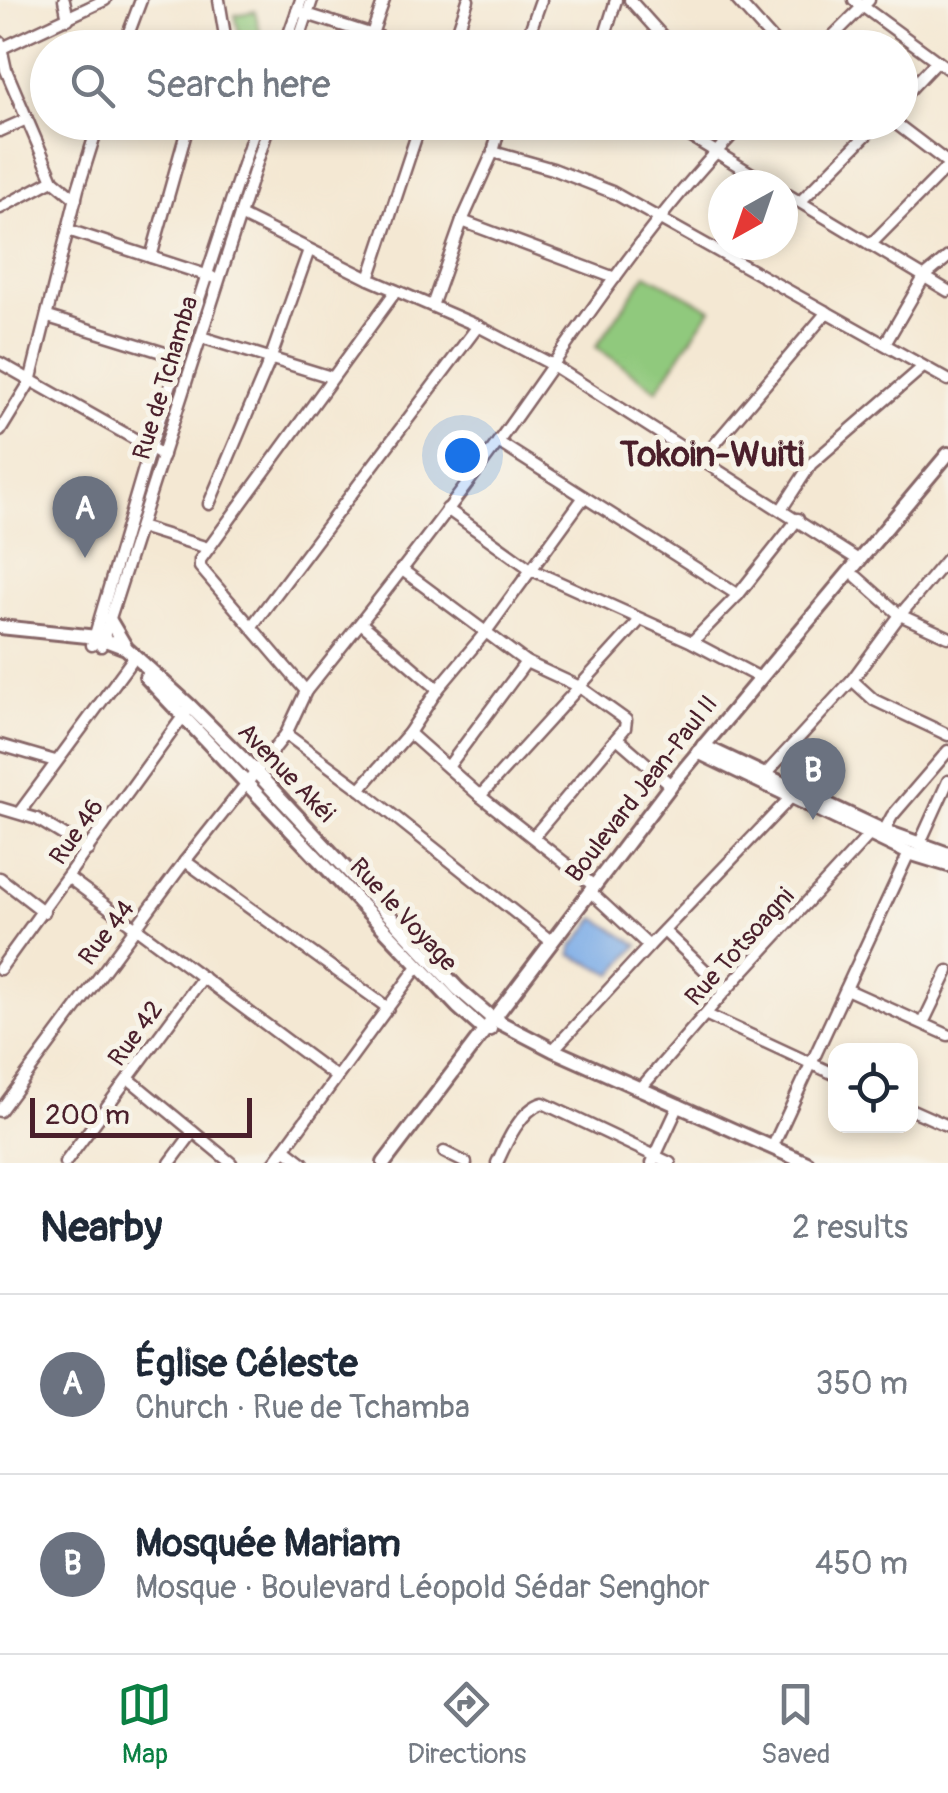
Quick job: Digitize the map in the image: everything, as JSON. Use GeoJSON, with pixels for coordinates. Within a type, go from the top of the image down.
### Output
{"type":"FeatureCollection","features":[{"type":"Feature","properties":{"kind":"main road","name":"Boulevard Jean-Paul II"},"geometry":{"type":"LineString","coordinates":[[392,1163],[760,678],[948,454]]}},
{"type":"Feature","properties":{"kind":"main road","name":"Boulevard Jean-Paul II"},"geometry":{"type":"LineString","coordinates":[[384,1163],[595,891],[670,785],[706,750],[857,578],[948,466]]}},
{"type":"Feature","properties":{"kind":"main road"},"geometry":{"type":"LineString","coordinates":[[109,620],[130,654]]}},
{"type":"Feature","properties":{"kind":"main road","name":"Rue le Voyage"},"geometry":{"type":"LineString","coordinates":[[0,630],[98,641],[130,654],[252,777],[419,965],[494,1024]]}},
{"type":"Feature","properties":{"kind":"main road"},"geometry":{"type":"LineString","coordinates":[[706,750],[948,865]]}},
{"type":"Feature","properties":{"kind":"main road","name":"Avenue Akéi"},"geometry":{"type":"LineString","coordinates":[[252,777],[494,1024],[807,1163]]}},
{"type":"Feature","properties":{"kind":"main road"},"geometry":{"type":"LineString","coordinates":[[761,779],[791,797],[877,832]]}},
{"type":"Feature","properties":{"kind":"main road"},"geometry":{"type":"LineString","coordinates":[[914,849],[948,854]]}},
{"type":"Feature","properties":{"kind":"street"},"geometry":{"type":"LineString","coordinates":[[64,0],[68,18]]}},
{"type":"Feature","properties":{"kind":"street"},"geometry":{"type":"LineString","coordinates":[[39,30],[106,0]]}},
{"type":"Feature","properties":{"kind":"street"},"geometry":{"type":"LineString","coordinates":[[129,30],[140,0]]}},
{"type":"Feature","properties":{"kind":"street"},"geometry":{"type":"LineString","coordinates":[[219,0],[225,30]]}},
{"type":"Feature","properties":{"kind":"street"},"geometry":{"type":"LineString","coordinates":[[302,8],[312,0]]}},
{"type":"Feature","properties":{"kind":"street"},"geometry":{"type":"LineString","coordinates":[[374,30],[384,0]]}},
{"type":"Feature","properties":{"kind":"street"},"geometry":{"type":"LineString","coordinates":[[458,30],[468,0]]}},
{"type":"Feature","properties":{"kind":"street"},"geometry":{"type":"LineString","coordinates":[[530,30],[541,0]]}},
{"type":"Feature","properties":{"kind":"street"},"geometry":{"type":"LineString","coordinates":[[606,30],[616,0]]}},
{"type":"Feature","properties":{"kind":"street"},"geometry":{"type":"LineString","coordinates":[[630,0],[656,30]]}},
{"type":"Feature","properties":{"kind":"street"},"geometry":{"type":"LineString","coordinates":[[737,0],[764,30]]}},
{"type":"Feature","properties":{"kind":"street"},"geometry":{"type":"LineString","coordinates":[[837,30],[862,3],[897,30]]}},
{"type":"Feature","properties":{"kind":"street"},"geometry":{"type":"LineString","coordinates":[[302,8],[359,30]]}},
{"type":"Feature","properties":{"kind":"street"},"geometry":{"type":"LineString","coordinates":[[30,34],[0,46],[30,126]]}},
{"type":"Feature","properties":{"kind":"street"},"geometry":{"type":"LineString","coordinates":[[918,46],[948,69]]}},
{"type":"Feature","properties":{"kind":"street"},"geometry":{"type":"LineString","coordinates":[[918,81],[937,61]]}},
{"type":"Feature","properties":{"kind":"street"},"geometry":{"type":"LineString","coordinates":[[0,132],[27,119]]}},
{"type":"Feature","properties":{"kind":"street"},"geometry":{"type":"LineString","coordinates":[[36,140],[53,180],[76,199]]}},
{"type":"Feature","properties":{"kind":"street"},"geometry":{"type":"LineString","coordinates":[[0,431],[30,382],[93,140]]}},
{"type":"Feature","properties":{"kind":"street"},"geometry":{"type":"LineString","coordinates":[[151,257],[184,140]]}},
{"type":"Feature","properties":{"kind":"street","name":"Rue de Tchamba"},"geometry":{"type":"LineString","coordinates":[[98,641],[109,620],[201,336],[212,277],[252,140]]}},
{"type":"Feature","properties":{"kind":"street","name":"Rue de Tchamba"},"geometry":{"type":"LineString","coordinates":[[98,641],[150,448],[212,277],[240,215],[264,140]]}},
{"type":"Feature","properties":{"kind":"street"},"geometry":{"type":"LineString","coordinates":[[369,278],[414,140]]}},
{"type":"Feature","properties":{"kind":"street"},"geometry":{"type":"LineString","coordinates":[[432,306],[496,140]]}},
{"type":"Feature","properties":{"kind":"street"},"geometry":{"type":"LineString","coordinates":[[694,140],[744,170]]}},
{"type":"Feature","properties":{"kind":"street","name":"Rue 44"},"geometry":{"type":"LineString","coordinates":[[0,1111],[185,861],[286,734],[306,691],[498,442],[660,217],[727,140]]}},
{"type":"Feature","properties":{"kind":"street"},"geometry":{"type":"LineString","coordinates":[[861,140],[800,202],[948,292]]}},
{"type":"Feature","properties":{"kind":"street"},"geometry":{"type":"LineString","coordinates":[[870,244],[948,165],[917,140]]}},
{"type":"Feature","properties":{"kind":"street"},"geometry":{"type":"LineString","coordinates":[[493,152],[578,177],[660,217],[948,380]]}},
{"type":"Feature","properties":{"kind":"street"},"geometry":{"type":"LineString","coordinates":[[0,208],[53,180]]}},
{"type":"Feature","properties":{"kind":"street"},"geometry":{"type":"LineString","coordinates":[[240,215],[552,364],[860,561]]}},
{"type":"Feature","properties":{"kind":"street"},"geometry":{"type":"LineString","coordinates":[[462,221],[615,278]]}},
{"type":"Feature","properties":{"kind":"street"},"geometry":{"type":"LineString","coordinates":[[68,230],[212,277]]}},
{"type":"Feature","properties":{"kind":"street"},"geometry":{"type":"LineString","coordinates":[[209,504],[270,360],[309,250]]}},
{"type":"Feature","properties":{"kind":"street"},"geometry":{"type":"LineString","coordinates":[[884,344],[924,278],[948,257]]}},
{"type":"Feature","properties":{"kind":"street"},"geometry":{"type":"LineString","coordinates":[[306,691],[200,567],[200,560],[396,291]]}},
{"type":"Feature","properties":{"kind":"street"},"geometry":{"type":"LineString","coordinates":[[702,459],[827,312]]}},
{"type":"Feature","properties":{"kind":"street"},"geometry":{"type":"LineString","coordinates":[[48,316],[181,358]]}},
{"type":"Feature","properties":{"kind":"street"},"geometry":{"type":"LineString","coordinates":[[252,626],[478,326]]}},
{"type":"Feature","properties":{"kind":"street"},"geometry":{"type":"LineString","coordinates":[[201,336],[330,378]]}},
{"type":"Feature","properties":{"kind":"street"},"geometry":{"type":"LineString","coordinates":[[0,362],[163,455]]}},
{"type":"Feature","properties":{"kind":"street"},"geometry":{"type":"LineString","coordinates":[[781,510],[811,464],[923,366]]}},
{"type":"Feature","properties":{"kind":"street"},"geometry":{"type":"LineString","coordinates":[[498,442],[738,595]]}},
{"type":"Feature","properties":{"kind":"street"},"geometry":{"type":"LineString","coordinates":[[360,789],[409,733],[584,497]]}},
{"type":"Feature","properties":{"kind":"street"},"geometry":{"type":"LineString","coordinates":[[447,509],[532,570],[692,642],[760,678]]}},
{"type":"Feature","properties":{"kind":"street"},"geometry":{"type":"LineString","coordinates":[[692,642],[738,595],[798,520]]}},
{"type":"Feature","properties":{"kind":"street"},"geometry":{"type":"LineString","coordinates":[[140,527],[208,548]]}},
{"type":"Feature","properties":{"kind":"street"},"geometry":{"type":"LineString","coordinates":[[761,779],[852,680],[948,558]]}},
{"type":"Feature","properties":{"kind":"street"},"geometry":{"type":"LineString","coordinates":[[401,569],[526,662],[580,687],[624,718],[626,726],[617,738],[534,836]]}},
{"type":"Feature","properties":{"kind":"street"},"geometry":{"type":"LineString","coordinates":[[857,578],[900,615],[948,637]]}},
{"type":"Feature","properties":{"kind":"street"},"geometry":{"type":"LineString","coordinates":[[480,796],[640,620]]}},
{"type":"Feature","properties":{"kind":"street"},"geometry":{"type":"LineString","coordinates":[[361,623],[438,689]]}},
{"type":"Feature","properties":{"kind":"street"},"geometry":{"type":"LineString","coordinates":[[19,813],[130,654]]}},
{"type":"Feature","properties":{"kind":"street"},"geometry":{"type":"LineString","coordinates":[[448,767],[526,662]]}},
{"type":"Feature","properties":{"kind":"street"},"geometry":{"type":"LineString","coordinates":[[852,680],[874,700],[948,735]]}},
{"type":"Feature","properties":{"kind":"street","name":"Rue 46"},"geometry":{"type":"LineString","coordinates":[[0,970],[188,711]]}},
{"type":"Feature","properties":{"kind":"street"},"geometry":{"type":"LineString","coordinates":[[409,733],[480,796],[534,836],[650,946]]}},
{"type":"Feature","properties":{"kind":"street"},"geometry":{"type":"LineString","coordinates":[[286,734],[552,942]]}},
{"type":"Feature","properties":{"kind":"street"},"geometry":{"type":"LineString","coordinates":[[617,738],[670,785]]}},
{"type":"Feature","properties":{"kind":"street"},"geometry":{"type":"LineString","coordinates":[[0,745],[55,761]]}},
{"type":"Feature","properties":{"kind":"street","name":"Rue Totsoagni"},"geometry":{"type":"LineString","coordinates":[[642,1088],[726,990],[892,816],[948,751]]}},
{"type":"Feature","properties":{"kind":"street"},"geometry":{"type":"LineString","coordinates":[[772,1148],[948,781]]}},
{"type":"Feature","properties":{"kind":"street"},"geometry":{"type":"LineString","coordinates":[[553,1050],[791,797]]}},
{"type":"Feature","properties":{"kind":"street"},"geometry":{"type":"LineString","coordinates":[[0,808],[53,828],[88,850]]}},
{"type":"Feature","properties":{"kind":"street"},"geometry":{"type":"LineString","coordinates":[[185,861],[388,1008]]}},
{"type":"Feature","properties":{"kind":"street"},"geometry":{"type":"LineString","coordinates":[[0,878],[44,912]]}},
{"type":"Feature","properties":{"kind":"street"},"geometry":{"type":"LineString","coordinates":[[69,878],[335,1076]]}},
{"type":"Feature","properties":{"kind":"street"},"geometry":{"type":"LineString","coordinates":[[664,931],[726,990]]}},
{"type":"Feature","properties":{"kind":"street"},"geometry":{"type":"LineString","coordinates":[[274,1163],[419,965]]}},
{"type":"Feature","properties":{"kind":"street"},"geometry":{"type":"LineString","coordinates":[[923,1024],[948,972]]}},
{"type":"Feature","properties":{"kind":"street","name":"Rue 42"},"geometry":{"type":"LineString","coordinates":[[65,1163],[203,977]]}},
{"type":"Feature","properties":{"kind":"street"},"geometry":{"type":"LineString","coordinates":[[846,989],[948,1035]]}},
{"type":"Feature","properties":{"kind":"street"},"geometry":{"type":"LineString","coordinates":[[707,1014],[828,1071]]}},
{"type":"Feature","properties":{"kind":"street"},"geometry":{"type":"LineString","coordinates":[[129,1079],[231,1163]]}},
{"type":"Feature","properties":{"kind":"street"},"geometry":{"type":"LineString","coordinates":[[497,1163],[532,1107],[543,1104],[654,1160],[670,1163]]}},
{"type":"Feature","properties":{"kind":"street"},"geometry":{"type":"LineString","coordinates":[[654,1160],[678,1104]]}},
{"type":"Feature","properties":{"kind":"street"},"geometry":{"type":"LineString","coordinates":[[918,1113],[948,1126]]}},
{"type":"Feature","properties":{"kind":"street"},"geometry":{"type":"LineString","coordinates":[[170,1163],[193,1132]]}},
{"type":"Feature","properties":{"kind":"street"},"geometry":{"type":"LineString","coordinates":[[285,1150],[303,1163]]}},
{"type":"Feature","properties":{"kind":"street"},"geometry":{"type":"LineString","coordinates":[[444,1152],[466,1163]]}},
{"type":"Feature","properties":{"kind":"green space"},"geometry":{"type":"Polygon","coordinates":[[[255,11],[260,30],[238,30],[235,15],[255,11]]]}},
{"type":"Feature","properties":{"kind":"green space"},"geometry":{"type":"Polygon","coordinates":[[[646,274],[711,309],[657,390],[596,347],[646,274]]]}},
{"type":"Feature","properties":{"kind":"water"},"geometry":{"type":"Polygon","coordinates":[[[596,918],[638,945],[613,974],[571,955],[572,948],[596,918]]]}},
{"type":"Feature","properties":{"kind":"place","name":"Église Céleste"},"geometry":{"type":"Point","coordinates":[85,558]}},
{"type":"Feature","properties":{"kind":"place","name":"Mosquée Mariam"},"geometry":{"type":"Point","coordinates":[813,820]}},
{"type":"Feature","properties":{"kind":"district","name":"Tokoin-Wuiti"},"geometry":{"type":"Point","coordinates":[712,455]}}]}
